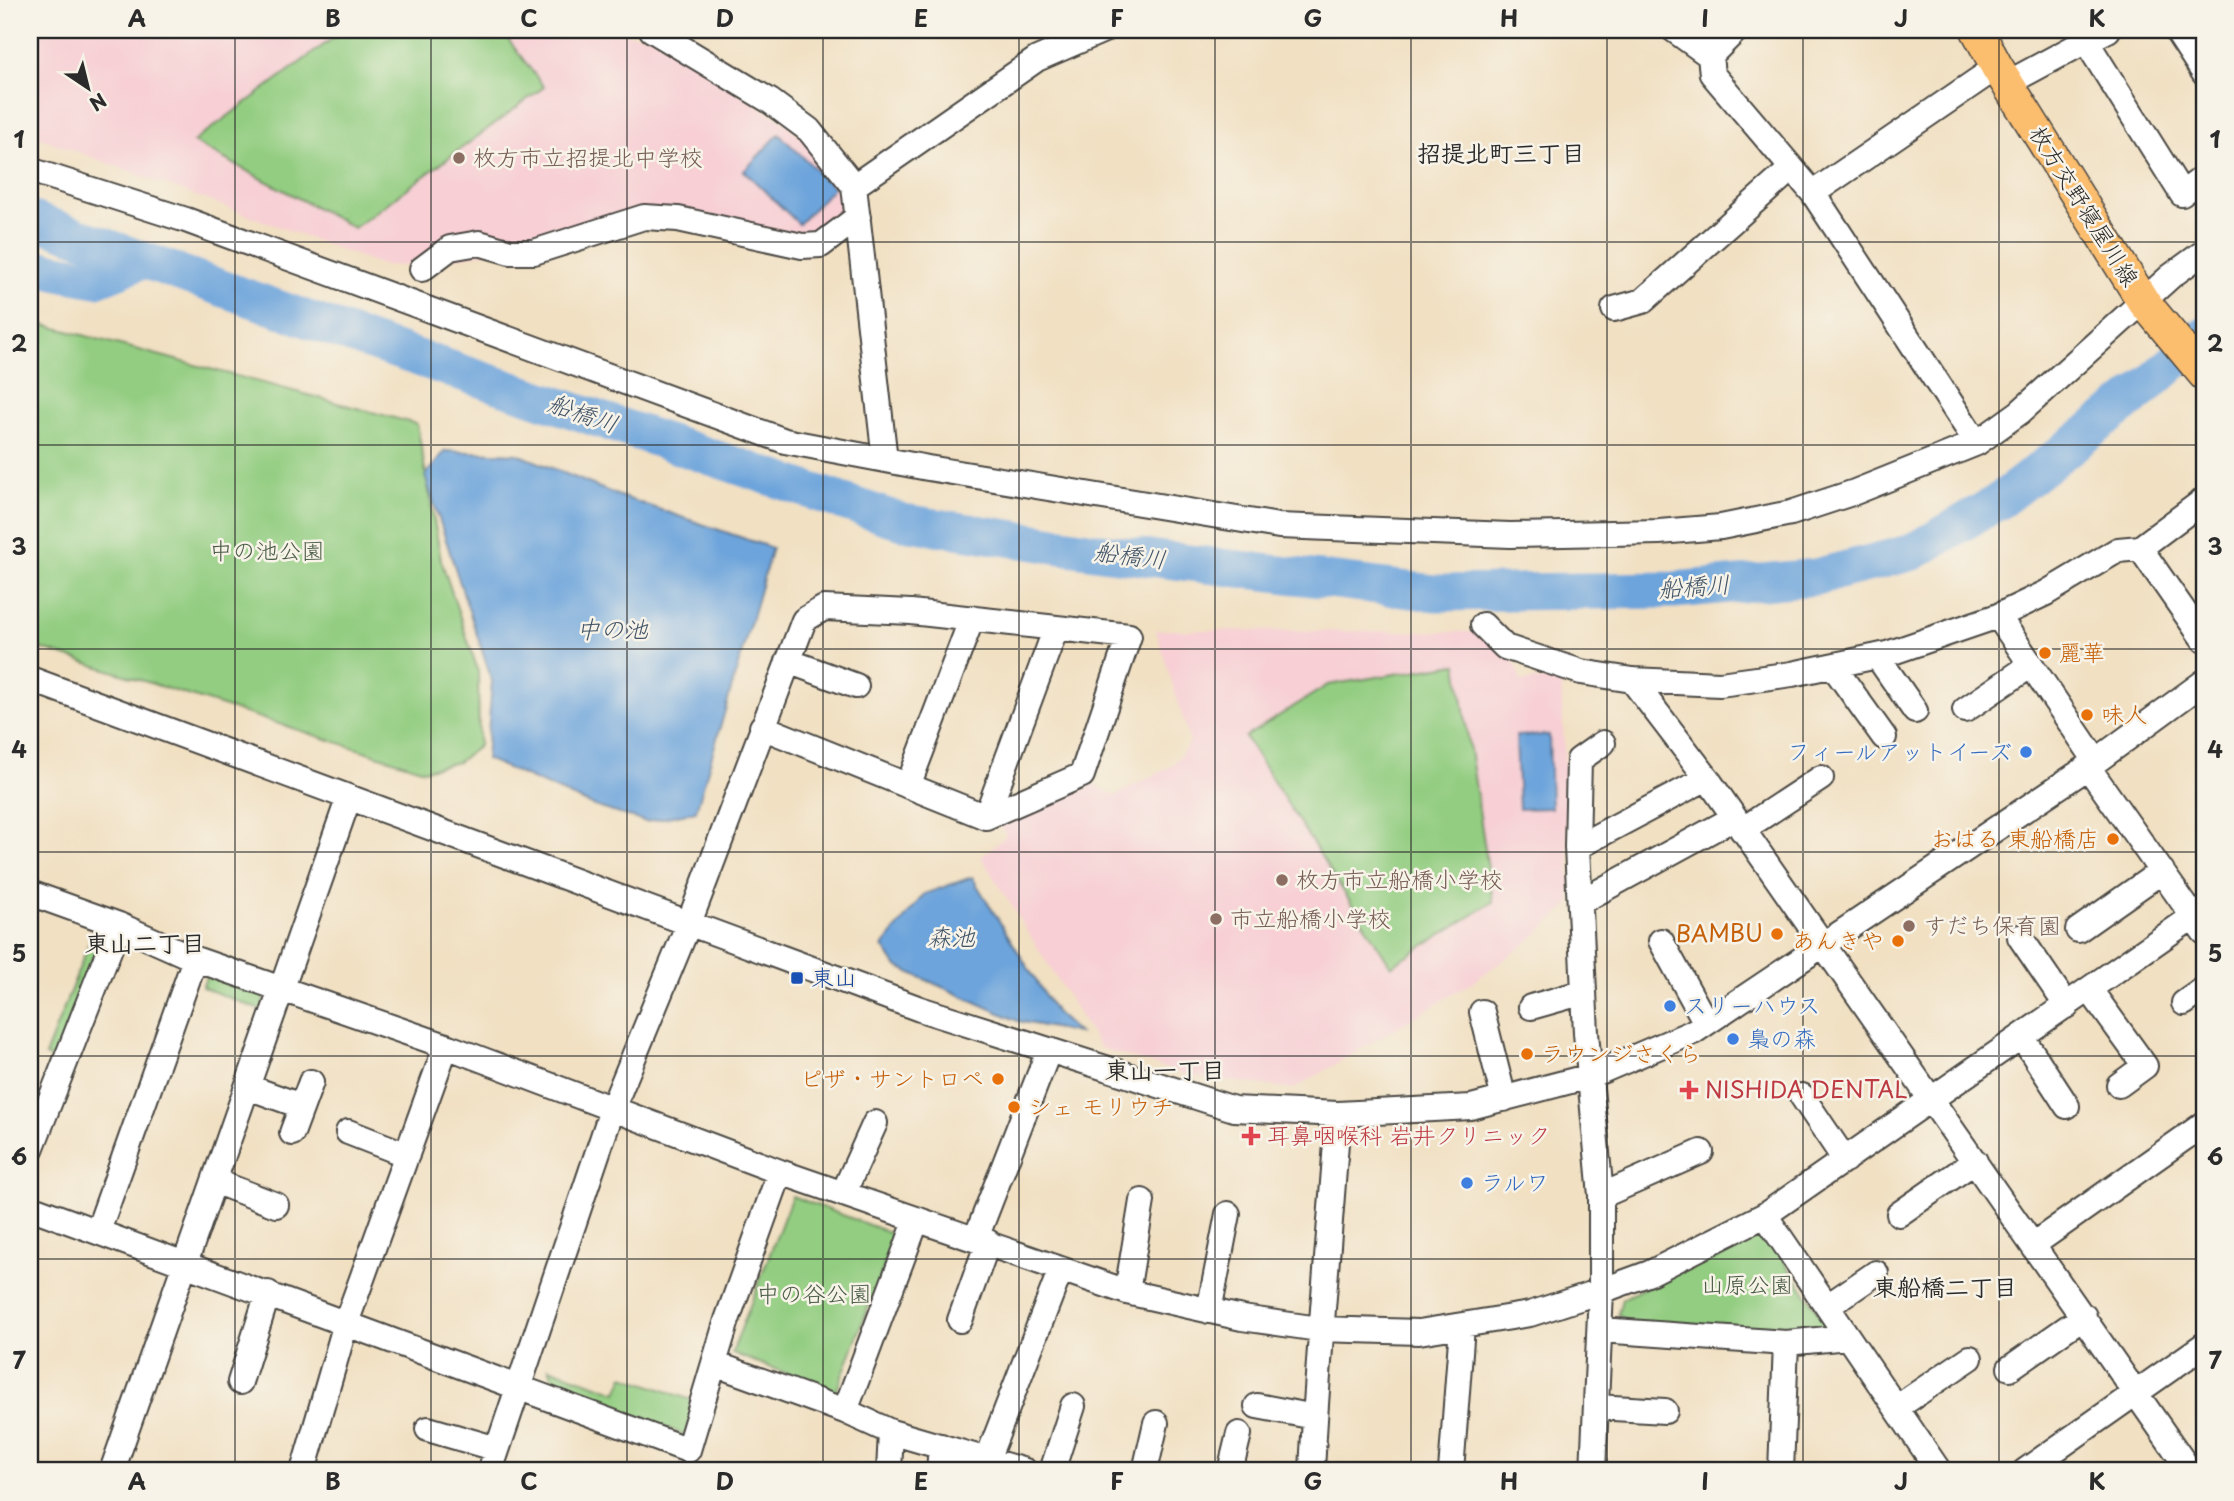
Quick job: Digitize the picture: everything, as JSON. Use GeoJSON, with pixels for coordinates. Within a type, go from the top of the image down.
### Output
{"type":"FeatureCollection","features":[{"type":"Feature","properties":{"kind":"main road","name":"枚方交野寝屋川線"},"geometry":{"type":"LineString","coordinates":[[1977,30],[2143,301],[2204,374]]}},
{"type":"Feature","properties":{"kind":"street"},"geometry":{"type":"LineString","coordinates":[[652,30],[770,101],[809,130],[854,186],[885,460]]}},
{"type":"Feature","properties":{"kind":"street"},"geometry":{"type":"LineString","coordinates":[[854,186],[1037,59],[1104,30]]}},
{"type":"Feature","properties":{"kind":"street"},"geometry":{"type":"LineString","coordinates":[[1674,30],[1710,56],[1712,74],[1813,193],[1978,443]]}},
{"type":"Feature","properties":{"kind":"street"},"geometry":{"type":"LineString","coordinates":[[1710,56],[1736,30]]}},
{"type":"Feature","properties":{"kind":"street"},"geometry":{"type":"LineString","coordinates":[[2176,30],[2204,73]]}},
{"type":"Feature","properties":{"kind":"street"},"geometry":{"type":"LineString","coordinates":[[1813,193],[2003,75],[2097,36],[2182,194],[2204,177]]}},
{"type":"Feature","properties":{"kind":"street"},"geometry":{"type":"LineString","coordinates":[[1614,309],[1643,300],[1791,169]]}},
{"type":"Feature","properties":{"kind":"street"},"geometry":{"type":"LineString","coordinates":[[30,170],[186,220],[785,441],[1279,526],[1510,535],[1659,532],[1745,522],[1791,513],[1855,492],[1978,443],[2020,412],[2143,301],[2204,252]]}},
{"type":"Feature","properties":{"kind":"street"},"geometry":{"type":"LineString","coordinates":[[422,269],[450,248],[479,243],[510,252],[534,252],[644,217],[678,219],[802,246],[821,245],[858,217]]}},
{"type":"Feature","properties":{"kind":"street"},"geometry":{"type":"LineString","coordinates":[[1483,625],[1505,647],[1581,672],[1632,680],[1720,684],[1833,666],[1877,656],[1998,616],[2046,593],[2118,550],[2140,548],[2204,500]]}},
{"type":"Feature","properties":{"kind":"street"},"geometry":{"type":"LineString","coordinates":[[2140,548],[2204,640]]}},
{"type":"Feature","properties":{"kind":"street"},"geometry":{"type":"LineString","coordinates":[[428,1429],[494,1460],[613,1107],[689,923],[762,727],[804,620],[824,608],[911,612],[1129,636],[1082,775],[986,817],[762,727]]}},
{"type":"Feature","properties":{"kind":"street"},"geometry":{"type":"LineString","coordinates":[[30,893],[119,925],[195,959],[446,1046],[780,1172],[1128,1292],[1209,1311],[1319,1329],[1419,1332],[1462,1326],[1530,1314],[1601,1291],[1650,1273],[1766,1215],[2090,989],[2201,919],[2162,871],[1998,616]]}},
{"type":"Feature","properties":{"kind":"street"},"geometry":{"type":"LineString","coordinates":[[908,786],[972,618]]}},
{"type":"Feature","properties":{"kind":"street"},"geometry":{"type":"LineString","coordinates":[[986,817],[1056,628]]}},
{"type":"Feature","properties":{"kind":"street"},"geometry":{"type":"LineString","coordinates":[[1877,656],[1915,711]]}},
{"type":"Feature","properties":{"kind":"street"},"geometry":{"type":"LineString","coordinates":[[788,660],[856,686]]}},
{"type":"Feature","properties":{"kind":"street"},"geometry":{"type":"LineString","coordinates":[[1965,710],[2031,665]]}},
{"type":"Feature","properties":{"kind":"street"},"geometry":{"type":"LineString","coordinates":[[1833,666],[1884,737]]}},
{"type":"Feature","properties":{"kind":"street"},"geometry":{"type":"LineString","coordinates":[[30,679],[920,1009],[1234,1109],[1338,1114],[1471,1107],[1590,1076],[1693,1032],[2092,764],[2204,682]]}},
{"type":"Feature","properties":{"kind":"street"},"geometry":{"type":"LineString","coordinates":[[1632,680],[1707,778],[2190,1471]]}},
{"type":"Feature","properties":{"kind":"street"},"geometry":{"type":"LineString","coordinates":[[1593,1471],[1600,1330],[1601,1196],[1584,992],[1582,901],[1577,847],[1579,760],[1602,744]]}},
{"type":"Feature","properties":{"kind":"street"},"geometry":{"type":"LineString","coordinates":[[1577,847],[1707,778]]}},
{"type":"Feature","properties":{"kind":"street"},"geometry":{"type":"LineString","coordinates":[[1582,901],[1738,824],[1821,778]]}},
{"type":"Feature","properties":{"kind":"street"},"geometry":{"type":"LineString","coordinates":[[112,1471],[349,797]]}},
{"type":"Feature","properties":{"kind":"street"},"geometry":{"type":"LineString","coordinates":[[2078,930],[2162,871]]}},
{"type":"Feature","properties":{"kind":"street"},"geometry":{"type":"LineString","coordinates":[[30,1152],[119,925]]}},
{"type":"Feature","properties":{"kind":"street"},"geometry":{"type":"LineString","coordinates":[[2020,937],[2067,1006]]}},
{"type":"Feature","properties":{"kind":"street"},"geometry":{"type":"LineString","coordinates":[[1661,941],[1706,1023]]}},
{"type":"Feature","properties":{"kind":"street"},"geometry":{"type":"LineString","coordinates":[[98,1231],[195,959]]}},
{"type":"Feature","properties":{"kind":"street"},"geometry":{"type":"LineString","coordinates":[[2090,989],[2145,1066],[2119,1086]]}},
{"type":"Feature","properties":{"kind":"street"},"geometry":{"type":"LineString","coordinates":[[2184,1003],[2204,989]]}},
{"type":"Feature","properties":{"kind":"street"},"geometry":{"type":"LineString","coordinates":[[1531,1007],[1584,992]]}},
{"type":"Feature","properties":{"kind":"street"},"geometry":{"type":"LineString","coordinates":[[1482,1012],[1504,1098]]}},
{"type":"Feature","properties":{"kind":"street"},"geometry":{"type":"LineString","coordinates":[[2022,1037],[2067,1105]]}},
{"type":"Feature","properties":{"kind":"street"},"geometry":{"type":"LineString","coordinates":[[303,1471],[346,1323],[446,1046]]}},
{"type":"Feature","properties":{"kind":"street"},"geometry":{"type":"LineString","coordinates":[[960,1320],[982,1240],[1049,1050]]}},
{"type":"Feature","properties":{"kind":"street"},"geometry":{"type":"LineString","coordinates":[[292,1133],[311,1082]]}},
{"type":"Feature","properties":{"kind":"street"},"geometry":{"type":"LineString","coordinates":[[248,1087],[301,1106]]}},
{"type":"Feature","properties":{"kind":"street"},"geometry":{"type":"LineString","coordinates":[[1802,1096],[1846,1160]]}},
{"type":"Feature","properties":{"kind":"street"},"geometry":{"type":"LineString","coordinates":[[1312,1471],[1319,1329],[1331,1224],[1338,1114]]}},
{"type":"Feature","properties":{"kind":"street"},"geometry":{"type":"LineString","coordinates":[[843,1194],[874,1123]]}},
{"type":"Feature","properties":{"kind":"street"},"geometry":{"type":"LineString","coordinates":[[2034,1244],[2204,1124]]}},
{"type":"Feature","properties":{"kind":"street"},"geometry":{"type":"LineString","coordinates":[[348,1132],[407,1155]]}},
{"type":"Feature","properties":{"kind":"street"},"geometry":{"type":"LineString","coordinates":[[1601,1196],[1701,1152]]}},
{"type":"Feature","properties":{"kind":"street"},"geometry":{"type":"LineString","coordinates":[[1899,1214],[1975,1161]]}},
{"type":"Feature","properties":{"kind":"street"},"geometry":{"type":"LineString","coordinates":[[30,1207],[185,1262],[517,1387],[687,1461],[715,1364],[780,1172]]}},
{"type":"Feature","properties":{"kind":"street"},"geometry":{"type":"LineString","coordinates":[[214,1181],[276,1205]]}},
{"type":"Feature","properties":{"kind":"street"},"geometry":{"type":"LineString","coordinates":[[1128,1292],[1142,1201]]}},
{"type":"Feature","properties":{"kind":"street"},"geometry":{"type":"LineString","coordinates":[[1209,1311],[1228,1214]]}},
{"type":"Feature","properties":{"kind":"street"},"geometry":{"type":"LineString","coordinates":[[1766,1215],[1939,1471]]}},
{"type":"Feature","properties":{"kind":"street"},"geometry":{"type":"LineString","coordinates":[[845,1411],[918,1219]]}},
{"type":"Feature","properties":{"kind":"street"},"geometry":{"type":"LineString","coordinates":[[987,1460],[1061,1269]]}},
{"type":"Feature","properties":{"kind":"street"},"geometry":{"type":"LineString","coordinates":[[1828,1306],[1876,1273]]}},
{"type":"Feature","properties":{"kind":"street"},"geometry":{"type":"LineString","coordinates":[[240,1382],[268,1293]]}},
{"type":"Feature","properties":{"kind":"street"},"geometry":{"type":"LineString","coordinates":[[2010,1368],[2084,1316]]}},
{"type":"Feature","properties":{"kind":"street"},"geometry":{"type":"LineString","coordinates":[[1451,1471],[1462,1326]]}},
{"type":"Feature","properties":{"kind":"street"},"geometry":{"type":"LineString","coordinates":[[1600,1330],[1786,1343],[1848,1337]]}},
{"type":"Feature","properties":{"kind":"street"},"geometry":{"type":"LineString","coordinates":[[1781,1471],[1786,1343]]}},
{"type":"Feature","properties":{"kind":"street"},"geometry":{"type":"LineString","coordinates":[[2025,1471],[2204,1345]]}},
{"type":"Feature","properties":{"kind":"street"},"geometry":{"type":"LineString","coordinates":[[1896,1408],[1969,1358]]}},
{"type":"Feature","properties":{"kind":"street"},"geometry":{"type":"LineString","coordinates":[[715,1364],[845,1411],[891,1432],[1025,1471]]}},
{"type":"Feature","properties":{"kind":"street"},"geometry":{"type":"LineString","coordinates":[[1052,1471],[1073,1406]]}},
{"type":"Feature","properties":{"kind":"street"},"geometry":{"type":"LineString","coordinates":[[1257,1406],[1315,1417]]}},
{"type":"Feature","properties":{"kind":"street"},"geometry":{"type":"LineString","coordinates":[[1596,1407],[1665,1411]]}},
{"type":"Feature","properties":{"kind":"street"},"geometry":{"type":"LineString","coordinates":[[1145,1471],[1156,1423]]}},
{"type":"Feature","properties":{"kind":"street"},"geometry":{"type":"LineString","coordinates":[[888,1471],[891,1432]]}},
{"type":"Feature","properties":{"kind":"street"},"geometry":{"type":"LineString","coordinates":[[1230,1471],[1238,1434]]}},
{"type":"Feature","properties":{"kind":"street"},"geometry":{"type":"LineString","coordinates":[[939,1471],[941,1446]]}},
{"type":"Feature","properties":{"kind":"shaded area","name":"枚方市立招提北中学校"},"geometry":{"type":"Polygon","coordinates":[[[30,30],[573,30],[651,36],[791,127],[845,183],[847,205],[830,230],[818,240],[702,214],[411,266],[381,265],[30,134],[30,30]]]}},
{"type":"Feature","properties":{"kind":"shaded area","name":"枚方市立船橋小学校"},"geometry":{"type":"Polygon","coordinates":[[[1156,630],[1481,632],[1513,659],[1521,681],[1561,679],[1571,903],[1528,942],[1473,982],[1294,1089],[1191,1076],[1100,1048],[981,857],[1006,836],[1001,825],[1087,781],[1115,796],[1173,765],[1190,742],[1156,630]]]}},
{"type":"Feature","properties":{"kind":"green space"},"geometry":{"type":"Polygon","coordinates":[[[344,30],[501,30],[544,87],[354,228],[193,142],[344,30]]]}},
{"type":"Feature","properties":{"kind":"green space","name":"中の池公園"},"geometry":{"type":"Polygon","coordinates":[[[30,321],[417,424],[441,560],[478,671],[479,746],[458,762],[424,770],[30,645],[30,321]]]}},
{"type":"Feature","properties":{"kind":"green space"},"geometry":{"type":"Polygon","coordinates":[[[1457,664],[1493,902],[1391,966],[1245,737],[1328,685],[1457,664]]]}},
{"type":"Feature","properties":{"kind":"green space"},"geometry":{"type":"Polygon","coordinates":[[[95,928],[102,941],[61,1062],[45,1056],[95,928]]]}},
{"type":"Feature","properties":{"kind":"green space"},"geometry":{"type":"Polygon","coordinates":[[[210,968],[257,986],[264,1000],[265,1012],[202,987],[210,968]]]}},
{"type":"Feature","properties":{"kind":"green space","name":"中の谷公園"},"geometry":{"type":"Polygon","coordinates":[[[792,1196],[896,1235],[836,1392],[732,1353],[792,1196]]]}},
{"type":"Feature","properties":{"kind":"green space","name":"山原公園"},"geometry":{"type":"Polygon","coordinates":[[[1752,1234],[1767,1236],[1832,1332],[1628,1322],[1618,1314],[1622,1299],[1752,1234]]]}},
{"type":"Feature","properties":{"kind":"green space"},"geometry":{"type":"Polygon","coordinates":[[[549,1368],[617,1392],[624,1376],[697,1402],[685,1435],[557,1389],[549,1368]]]}},
{"type":"Feature","properties":{"kind":"water"},"geometry":{"type":"Polygon","coordinates":[[[779,134],[834,187],[799,224],[744,171],[779,134]]]}},
{"type":"Feature","properties":{"kind":"water","name":"中の池"},"geometry":{"type":"Polygon","coordinates":[[[445,451],[518,454],[617,495],[772,548],[696,811],[646,822],[594,806],[486,759],[492,681],[425,476],[445,451]]]}},
{"type":"Feature","properties":{"kind":"water"},"geometry":{"type":"Polygon","coordinates":[[[1549,735],[1551,808],[1519,809],[1516,736],[1549,735]]]}},
{"type":"Feature","properties":{"kind":"water","name":"森池"},"geometry":{"type":"Polygon","coordinates":[[[972,877],[1056,1013],[1078,1033],[1018,1021],[896,966],[883,946],[924,894],[972,877]]]}},
{"type":"Feature","properties":{"kind":"waterway","name":"船橋川"},"geometry":{"type":"LineString","coordinates":[[30,219],[368,341],[903,522],[1108,553],[1435,593],[1674,590],[1816,577],[1913,552],[1998,502],[2141,392],[2204,335]]}},
{"type":"Feature","properties":{"kind":"waterway"},"geometry":{"type":"LineString","coordinates":[[30,267],[96,279],[144,260]]}},
{"type":"Feature","properties":{"kind":"place","name":"枚方市立招提北中学校"},"geometry":{"type":"Point","coordinates":[459,158]}},
{"type":"Feature","properties":{"kind":"place","name":"麗華"},"geometry":{"type":"Point","coordinates":[2045,653]}},
{"type":"Feature","properties":{"kind":"place","name":"味人"},"geometry":{"type":"Point","coordinates":[2087,715]}},
{"type":"Feature","properties":{"kind":"place","name":"フィールアットイーズ"},"geometry":{"type":"Point","coordinates":[2026,752]}},
{"type":"Feature","properties":{"kind":"place","name":"おはる 東船橋店"},"geometry":{"type":"Point","coordinates":[2113,839]}},
{"type":"Feature","properties":{"kind":"place","name":"枚方市立船橋小学校"},"geometry":{"type":"Point","coordinates":[1282,880]}},
{"type":"Feature","properties":{"kind":"place","name":"市立船橋小学校"},"geometry":{"type":"Point","coordinates":[1216,919]}},
{"type":"Feature","properties":{"kind":"place","name":"すだち保育園"},"geometry":{"type":"Point","coordinates":[1909,926]}},
{"type":"Feature","properties":{"kind":"place","name":"BAMBU"},"geometry":{"type":"Point","coordinates":[1777,934]}},
{"type":"Feature","properties":{"kind":"place","name":"あんきや"},"geometry":{"type":"Point","coordinates":[1898,941]}},
{"type":"Feature","properties":{"kind":"place","name":"東山"},"geometry":{"type":"Point","coordinates":[797,978]}},
{"type":"Feature","properties":{"kind":"place","name":"スリーハウス"},"geometry":{"type":"Point","coordinates":[1670,1006]}},
{"type":"Feature","properties":{"kind":"place","name":"梟の森"},"geometry":{"type":"Point","coordinates":[1733,1039]}},
{"type":"Feature","properties":{"kind":"place","name":"ラウンジさくら"},"geometry":{"type":"Point","coordinates":[1527,1054]}},
{"type":"Feature","properties":{"kind":"place","name":"ピザ・サントロペ"},"geometry":{"type":"Point","coordinates":[998,1079]}},
{"type":"Feature","properties":{"kind":"place","name":"NISHIDA DENTAL"},"geometry":{"type":"Point","coordinates":[1689,1090]}},
{"type":"Feature","properties":{"kind":"place","name":"シェ モリウチ"},"geometry":{"type":"Point","coordinates":[1014,1107]}},
{"type":"Feature","properties":{"kind":"place","name":"耳鼻咽喉科 岩井クリニック"},"geometry":{"type":"Point","coordinates":[1251,1136]}},
{"type":"Feature","properties":{"kind":"place","name":"ラルワ"},"geometry":{"type":"Point","coordinates":[1467,1183]}},
{"type":"Feature","properties":{"kind":"district","name":"招提北町三丁目"},"geometry":{"type":"Point","coordinates":[1501,154]}},
{"type":"Feature","properties":{"kind":"district","name":"東山二丁目"},"geometry":{"type":"Point","coordinates":[145,944]}},
{"type":"Feature","properties":{"kind":"district","name":"東山一丁目"},"geometry":{"type":"Point","coordinates":[1165,1071]}},
{"type":"Feature","properties":{"kind":"district","name":"東船橋二丁目"},"geometry":{"type":"Point","coordinates":[1945,1288]}}]}
